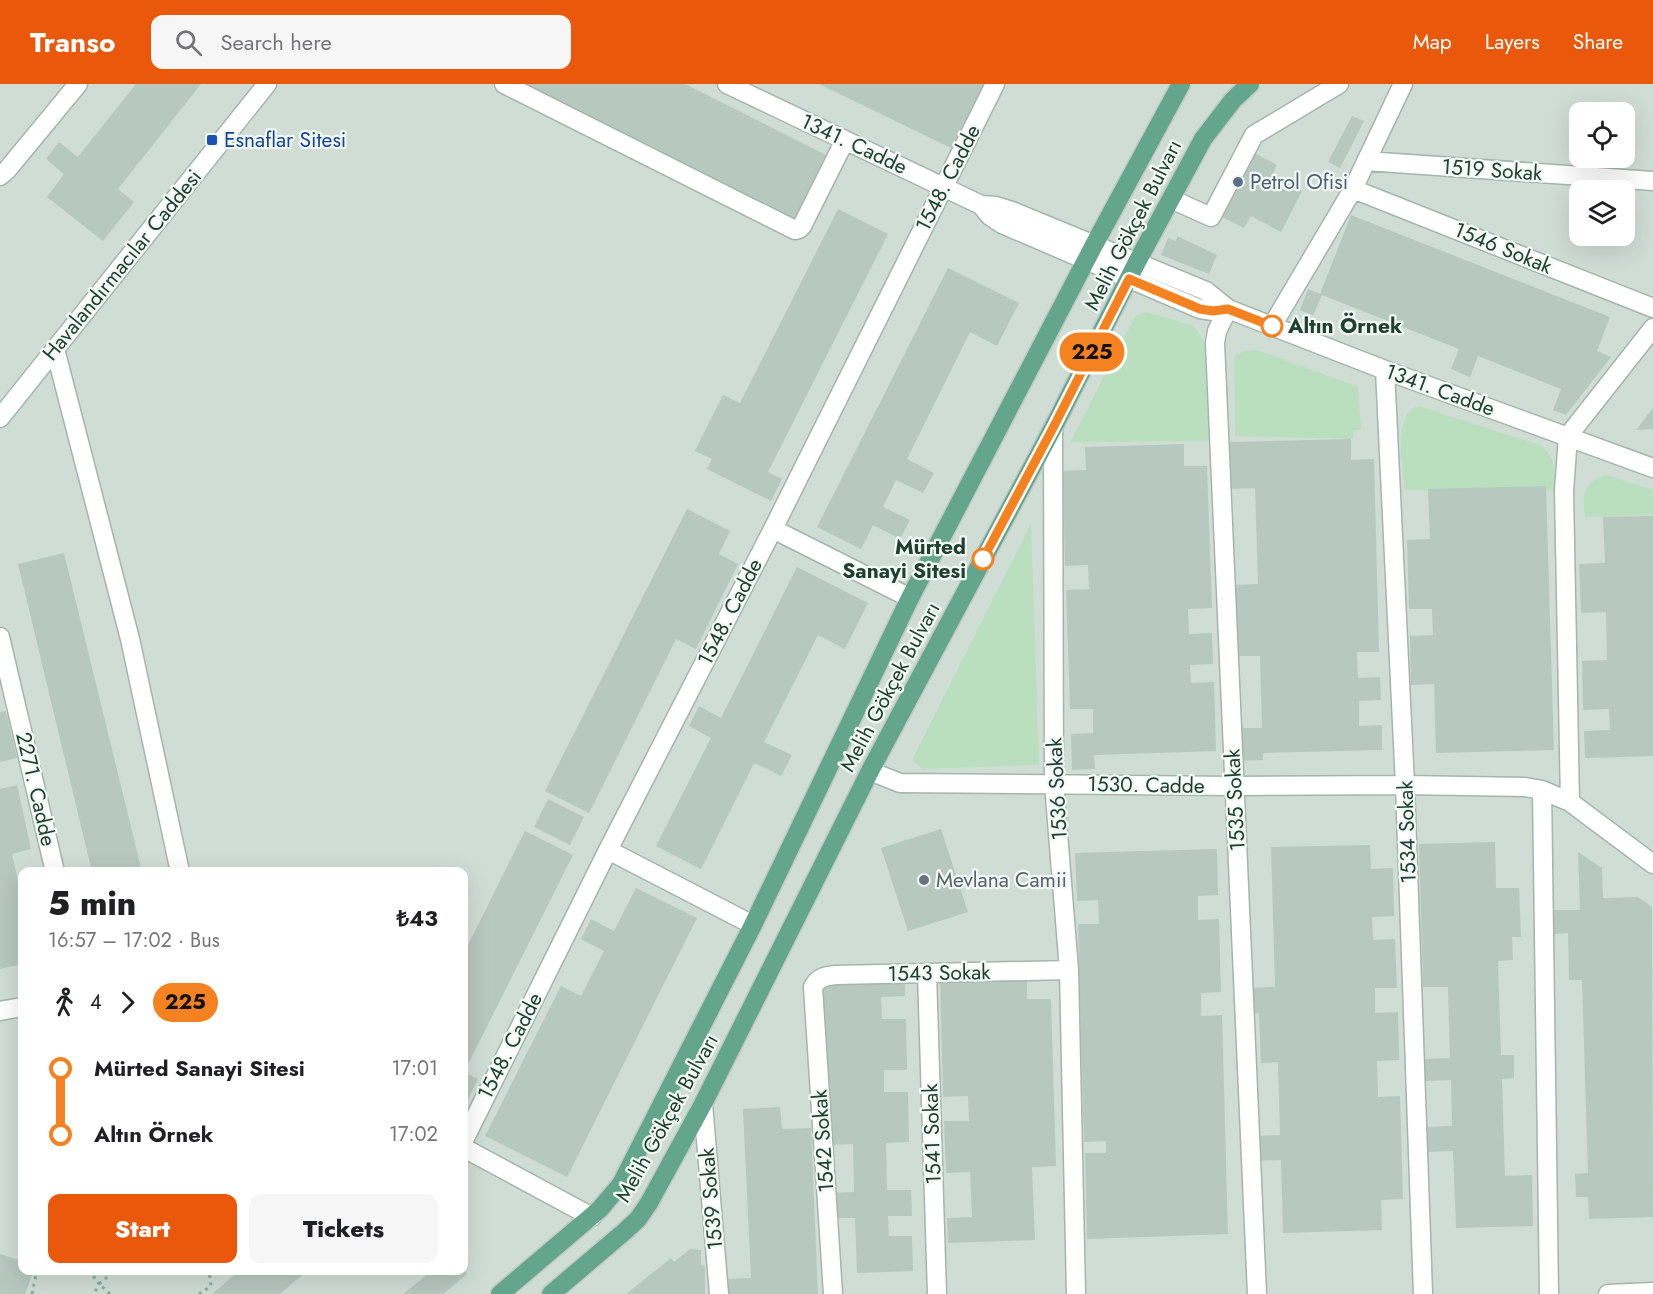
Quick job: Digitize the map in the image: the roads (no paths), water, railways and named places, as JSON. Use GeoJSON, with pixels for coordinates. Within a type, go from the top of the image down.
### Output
{"type":"FeatureCollection","features":[{"type":"Feature","properties":{"kind":"main road","name":"Melih Gökçek Bulvarı"},"geometry":{"type":"LineString","coordinates":[[500,1294],[592,1217],[621,1184],[753,924],[910,598],[1180,84]]}},
{"type":"Feature","properties":{"kind":"main road","name":"Melih Gökçek Bulvarı"},"geometry":{"type":"LineString","coordinates":[[551,1294],[638,1219],[649,1203],[703,1104],[870,771],[1053,428],[1203,139],[1233,100],[1250,84]]}},
{"type":"Feature","properties":{"kind":"street"},"geometry":{"type":"LineString","coordinates":[[0,176],[78,84]]}},
{"type":"Feature","properties":{"kind":"street","name":"Havalandırmacılar Caddesi"},"geometry":{"type":"LineString","coordinates":[[0,418],[267,84]]}},
{"type":"Feature","properties":{"kind":"street"},"geometry":{"type":"LineString","coordinates":[[504,84],[795,230],[802,226],[845,140]]}},
{"type":"Feature","properties":{"kind":"street","name":"1341. Cadde"},"geometry":{"type":"LineString","coordinates":[[727,84],[981,205],[996,206],[1012,211],[1090,253],[1133,271],[1206,291],[1228,309],[1385,370],[1653,468]]}},
{"type":"Feature","properties":{"kind":"street","name":"1548. Cadde"},"geometry":{"type":"LineString","coordinates":[[468,1132],[608,850],[773,530],[995,84]]}},
{"type":"Feature","properties":{"kind":"street"},"geometry":{"type":"LineString","coordinates":[[1171,199],[1211,217],[1254,135],[1339,84]]}},
{"type":"Feature","properties":{"kind":"street"},"geometry":{"type":"LineString","coordinates":[[1272,326],[1353,189],[1403,84]]}},
{"type":"Feature","properties":{"kind":"street","name":"1519 Sokak"},"geometry":{"type":"LineString","coordinates":[[1366,161],[1653,181]]}},
{"type":"Feature","properties":{"kind":"street","name":"1546 Sokak"},"geometry":{"type":"LineString","coordinates":[[1353,189],[1653,308]]}},
{"type":"Feature","properties":{"kind":"street","name":"1535 Sokak"},"geometry":{"type":"LineString","coordinates":[[1228,309],[1217,331],[1215,343],[1257,1294]]}},
{"type":"Feature","properties":{"kind":"street"},"geometry":{"type":"LineString","coordinates":[[1570,802],[1564,491],[1568,436],[1653,328]]}},
{"type":"Feature","properties":{"kind":"street"},"geometry":{"type":"LineString","coordinates":[[55,349],[130,639],[179,867]]}},
{"type":"Feature","properties":{"kind":"street","name":"1534 Sokak"},"geometry":{"type":"LineString","coordinates":[[1385,370],[1405,785],[1423,1294]]}},
{"type":"Feature","properties":{"kind":"street","name":"1536 Sokak"},"geometry":{"type":"LineString","coordinates":[[1053,428],[1054,784],[1069,970],[1076,1294]]}},
{"type":"Feature","properties":{"kind":"street"},"geometry":{"type":"LineString","coordinates":[[773,530],[910,598]]}},
{"type":"Feature","properties":{"kind":"street","name":"2271. Cadde"},"geometry":{"type":"LineString","coordinates":[[0,637],[55,867]]}},
{"type":"Feature","properties":{"kind":"street","name":"1530. Cadde"},"geometry":{"type":"LineString","coordinates":[[870,771],[900,783],[1525,787],[1542,790],[1570,802],[1652,862]]}},
{"type":"Feature","properties":{"kind":"street"},"geometry":{"type":"LineString","coordinates":[[1542,790],[1549,1294]]}},
{"type":"Feature","properties":{"kind":"street"},"geometry":{"type":"LineString","coordinates":[[608,850],[753,924]]}},
{"type":"Feature","properties":{"kind":"street","name":"1543 Sokak"},"geometry":{"type":"LineString","coordinates":[[813,987],[816,982],[827,976],[1069,970]]}},
{"type":"Feature","properties":{"kind":"street","name":"1541 Sokak"},"geometry":{"type":"LineString","coordinates":[[927,973],[937,1294]]}},
{"type":"Feature","properties":{"kind":"street","name":"1542 Sokak"},"geometry":{"type":"LineString","coordinates":[[813,987],[833,1294]]}},
{"type":"Feature","properties":{"kind":"street"},"geometry":{"type":"LineString","coordinates":[[0,1011],[18,1008]]}},
{"type":"Feature","properties":{"kind":"street","name":"1539 Sokak"},"geometry":{"type":"LineString","coordinates":[[703,1104],[719,1294]]}},
{"type":"Feature","properties":{"kind":"street"},"geometry":{"type":"LineString","coordinates":[[468,1150],[592,1217]]}},
{"type":"Feature","properties":{"kind":"street"},"geometry":{"type":"LineString","coordinates":[[1608,1294],[1653,1292]]}},
{"type":"Feature","properties":{"kind":"place","name":"Esnaflar Sitesi"},"geometry":{"type":"Point","coordinates":[212,140]}},
{"type":"Feature","properties":{"kind":"place","name":"Petrol Ofisi"},"geometry":{"type":"Point","coordinates":[1238,182]}},
{"type":"Feature","properties":{"kind":"place","name":"Altın Örnek"},"geometry":{"type":"Point","coordinates":[1272,326]}},
{"type":"Feature","properties":{"kind":"place","name":"Mürted Sanayi Sitesi"},"geometry":{"type":"Point","coordinates":[983,559]}},
{"type":"Feature","properties":{"kind":"place","name":"Mevlana Camii"},"geometry":{"type":"Point","coordinates":[924,880]}}]}
